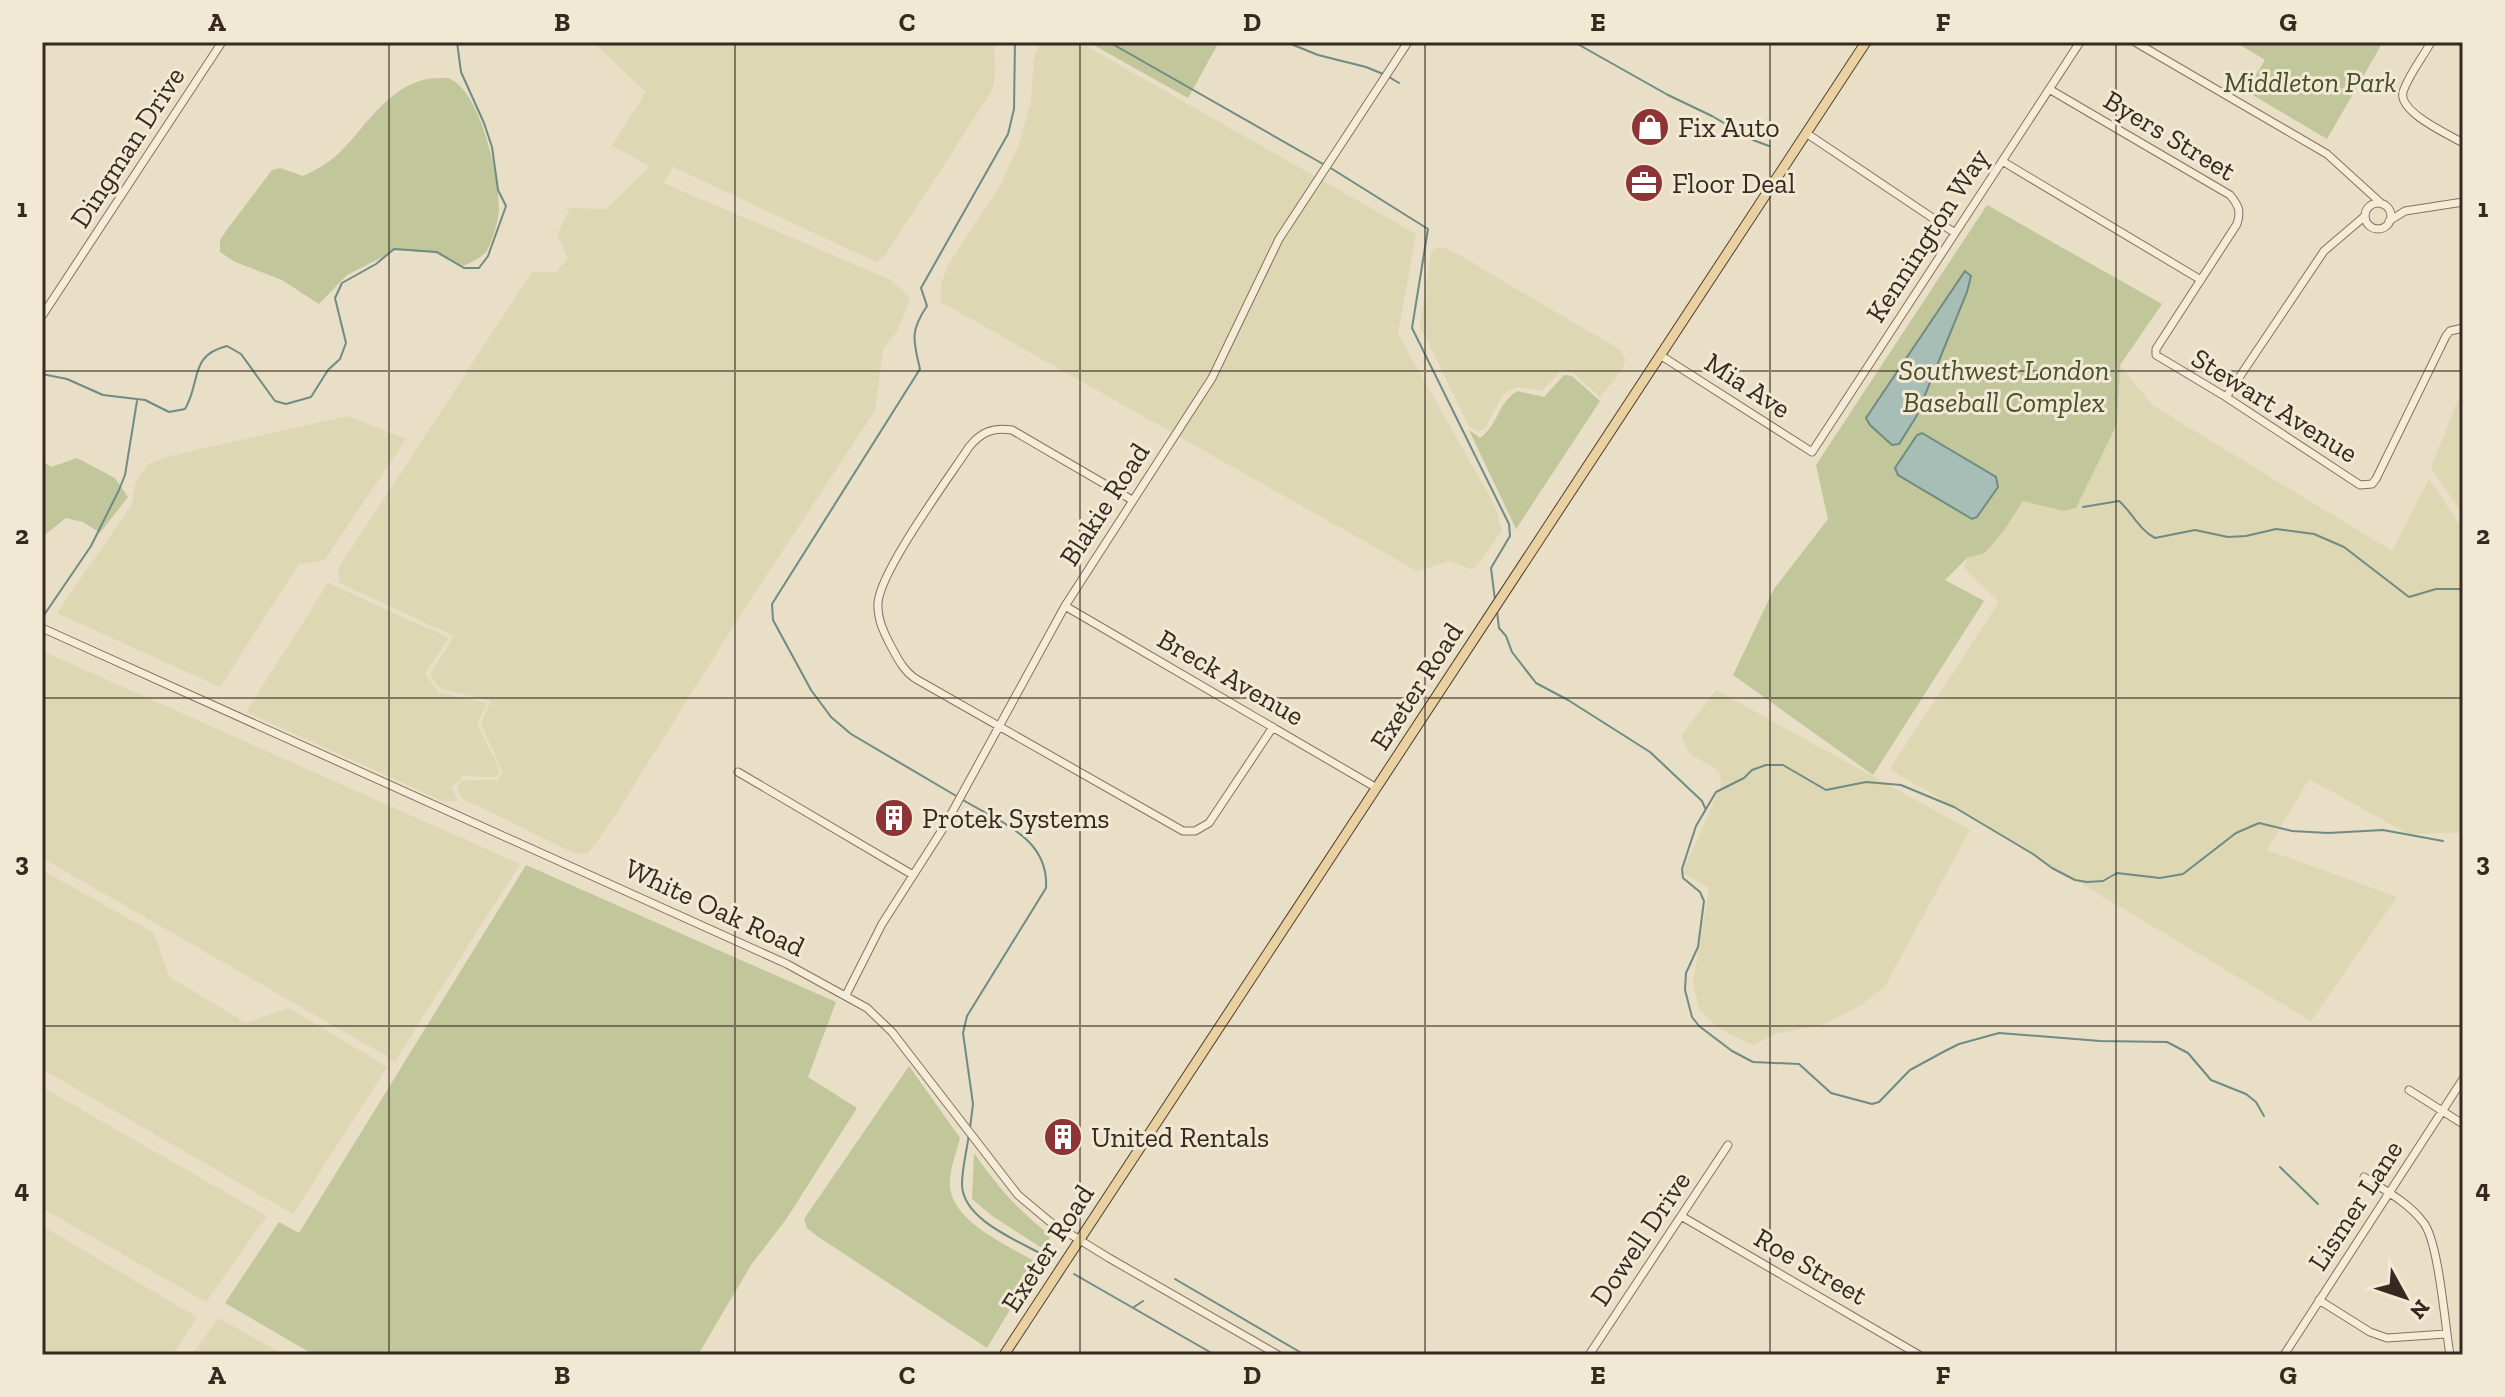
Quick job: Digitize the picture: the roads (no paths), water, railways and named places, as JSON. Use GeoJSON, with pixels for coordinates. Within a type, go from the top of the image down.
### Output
{"type":"FeatureCollection","features":[{"type":"Feature","properties":{"kind":"main road","name":"Exeter Road"},"geometry":{"type":"LineString","coordinates":[[1004,1355],[1866,42]]}},
{"type":"Feature","properties":{"kind":"street","name":"Dingman Drive"},"geometry":{"type":"LineString","coordinates":[[42,316],[222,42]]}},
{"type":"Feature","properties":{"kind":"street","name":"Blakie Road"},"geometry":{"type":"LineString","coordinates":[[846,995],[882,924],[957,804],[1065,606],[1212,378],[1279,239],[1408,42]]}},
{"type":"Feature","properties":{"kind":"street","name":"Kennington Way"},"geometry":{"type":"LineString","coordinates":[[1812,452],[2080,42]]}},
{"type":"Feature","properties":{"kind":"street"},"geometry":{"type":"LineString","coordinates":[[2135,42],[2327,154],[2389,210],[2389,221]]}},
{"type":"Feature","properties":{"kind":"street"},"geometry":{"type":"LineString","coordinates":[[2431,42],[2403,92],[2403,102],[2409,111],[2463,143]]}},
{"type":"Feature","properties":{"kind":"street","name":"Byers Street"},"geometry":{"type":"LineString","coordinates":[[2049,89],[2230,195],[2239,205],[2237,224],[2156,349],[2156,355]]}},
{"type":"Feature","properties":{"kind":"street"},"geometry":{"type":"LineString","coordinates":[[1806,133],[1955,233]]}},
{"type":"Feature","properties":{"kind":"street"},"geometry":{"type":"LineString","coordinates":[[2002,161],[2201,280]]}},
{"type":"Feature","properties":{"kind":"street"},"geometry":{"type":"LineString","coordinates":[[2369,193],[2367,212],[2371,226]]}},
{"type":"Feature","properties":{"kind":"street"},"geometry":{"type":"LineString","coordinates":[[2352,229],[2379,228],[2405,211],[2463,202]]}},
{"type":"Feature","properties":{"kind":"street"},"geometry":{"type":"LineString","coordinates":[[2226,397],[2324,251],[2352,229],[2374,204],[2405,211]]}},
{"type":"Feature","properties":{"kind":"street","name":"Stewart Avenue"},"geometry":{"type":"LineString","coordinates":[[2156,355],[2360,485],[2372,484],[2394,446],[2446,336],[2450,331],[2463,328]]}},
{"type":"Feature","properties":{"kind":"street","name":"Mia Ave"},"geometry":{"type":"LineString","coordinates":[[1660,355],[1812,452]]}},
{"type":"Feature","properties":{"kind":"street"},"geometry":{"type":"LineString","coordinates":[[1132,500],[1012,430],[987,431],[969,447],[888,572],[879,596],[878,611],[883,630],[905,669],[916,679],[1180,830],[1191,832],[1203,829],[1209,823],[1273,727]]}},
{"type":"Feature","properties":{"kind":"street","name":"Breck Avenue"},"geometry":{"type":"LineString","coordinates":[[1065,606],[1375,787]]}},
{"type":"Feature","properties":{"kind":"street","name":"White Oak Road"},"geometry":{"type":"LineString","coordinates":[[42,628],[708,926],[846,995],[867,1008],[892,1032],[1018,1195],[1049,1221],[1278,1355]]}},
{"type":"Feature","properties":{"kind":"street"},"geometry":{"type":"LineString","coordinates":[[738,772],[913,875]]}},
{"type":"Feature","properties":{"kind":"street","name":"Lismer Lane"},"geometry":{"type":"LineString","coordinates":[[2284,1355],[2463,1079]]}},
{"type":"Feature","properties":{"kind":"street"},"geometry":{"type":"LineString","coordinates":[[2409,1090],[2463,1124]]}},
{"type":"Feature","properties":{"kind":"street","name":"Dowell Drive"},"geometry":{"type":"LineString","coordinates":[[1589,1355],[1728,1145]]}},
{"type":"Feature","properties":{"kind":"street"},"geometry":{"type":"LineString","coordinates":[[2364,1177],[2409,1207],[2426,1224],[2450,1355]]}},
{"type":"Feature","properties":{"kind":"street","name":"Roe Street"},"geometry":{"type":"LineString","coordinates":[[1681,1216],[1919,1355]]}},
{"type":"Feature","properties":{"kind":"street"},"geometry":{"type":"LineString","coordinates":[[2319,1300],[2370,1332],[2387,1338],[2446,1334]]}},
{"type":"Feature","properties":{"kind":"water"},"geometry":{"type":"Polygon","coordinates":[[[1965,271],[1971,276],[1967,292],[1916,417],[1899,444],[1892,445],[1866,418],[1965,271]]]}},
{"type":"Feature","properties":{"kind":"water"},"geometry":{"type":"Polygon","coordinates":[[[1922,433],[1996,477],[1998,487],[1977,517],[1972,519],[1898,475],[1895,468],[1917,435],[1922,433]]]}},
{"type":"Feature","properties":{"kind":"waterway"},"geometry":{"type":"LineString","coordinates":[[42,374],[67,379],[103,395],[145,400],[169,412],[185,409],[201,363],[215,350],[227,346],[241,354],[275,401],[286,404],[311,397],[328,370],[340,359],[346,343],[335,298],[342,283],[376,264],[394,249],[437,252],[464,268],[479,268],[488,256],[506,206],[498,190],[492,147],[484,123],[461,72],[457,42]]}},
{"type":"Feature","properties":{"kind":"waterway"},"geometry":{"type":"LineString","coordinates":[[958,797],[851,734],[831,717],[811,690],[773,620],[772,604],[920,369],[914,336],[927,306],[921,288],[1008,134],[1014,109],[1015,42]]}},
{"type":"Feature","properties":{"kind":"waterway"},"geometry":{"type":"LineString","coordinates":[[1109,42],[1323,164]]}},
{"type":"Feature","properties":{"kind":"waterway"},"geometry":{"type":"LineString","coordinates":[[1286,42],[1383,74]]}},
{"type":"Feature","properties":{"kind":"waterway"},"geometry":{"type":"LineString","coordinates":[[1574,42],[1668,95],[1769,146]]}},
{"type":"Feature","properties":{"kind":"waterway"},"geometry":{"type":"LineString","coordinates":[[1389,77],[1399,83]]}},
{"type":"Feature","properties":{"kind":"waterway"},"geometry":{"type":"LineString","coordinates":[[1329,167],[1428,229],[1412,328],[1509,524],[1510,536],[1491,568],[1495,600]]}},
{"type":"Feature","properties":{"kind":"waterway"},"geometry":{"type":"LineString","coordinates":[[42,618],[91,546],[119,490],[125,475],[137,401]]}},
{"type":"Feature","properties":{"kind":"waterway"},"geometry":{"type":"LineString","coordinates":[[2083,507],[2119,501],[2155,538],[2195,530],[2228,537],[2276,529],[2314,534],[2344,547],[2409,597],[2436,589],[2463,589]]}},
{"type":"Feature","properties":{"kind":"waterway"},"geometry":{"type":"LineString","coordinates":[[1497,611],[1499,628],[1512,652],[1536,683],[1650,752],[1702,801],[1705,808]]}},
{"type":"Feature","properties":{"kind":"waterway"},"geometry":{"type":"LineString","coordinates":[[2264,1116],[2256,1102],[2246,1094],[2211,1080],[2188,1053],[2167,1042],[2100,1041],[1999,1033],[1959,1044],[1910,1070],[1879,1102],[1872,1104],[1831,1093],[1799,1064],[1753,1062],[1732,1051],[1699,1026],[1692,1017],[1685,990],[1686,973],[1698,947],[1704,901],[1700,892],[1683,878],[1682,869],[1696,826],[1716,792],[1744,778],[1752,770],[1766,765],[1783,765],[1826,790],[1866,782],[1901,785],[1954,807],[2052,868],[2075,880],[2087,882],[2103,881],[2117,873],[2160,878],[2183,874],[2236,833],[2259,823],[2292,831],[2383,830],[2443,841]]}},
{"type":"Feature","properties":{"kind":"waterway"},"geometry":{"type":"LineString","coordinates":[[963,800],[1007,825],[1031,844],[1040,856],[1046,888],[967,1016],[963,1033],[973,1104],[970,1128]]}},
{"type":"Feature","properties":{"kind":"waterway"},"geometry":{"type":"LineString","coordinates":[[969,1134],[962,1184],[971,1208],[994,1228],[1047,1257]]}},
{"type":"Feature","properties":{"kind":"waterway"},"geometry":{"type":"LineString","coordinates":[[2280,1167],[2318,1204]]}},
{"type":"Feature","properties":{"kind":"waterway"},"geometry":{"type":"LineString","coordinates":[[1074,1274],[1215,1355]]}},
{"type":"Feature","properties":{"kind":"waterway"},"geometry":{"type":"LineString","coordinates":[[1175,1279],[1305,1355]]}},
{"type":"Feature","properties":{"kind":"waterway"},"geometry":{"type":"LineString","coordinates":[[1134,1307],[1143,1301]]}},
{"type":"Feature","properties":{"kind":"place","name":"Fix Auto"},"geometry":{"type":"Point","coordinates":[1650,127]}},
{"type":"Feature","properties":{"kind":"place","name":"Floor Deal"},"geometry":{"type":"Point","coordinates":[1644,183]}},
{"type":"Feature","properties":{"kind":"place","name":"Protek Systems"},"geometry":{"type":"Point","coordinates":[894,818]}},
{"type":"Feature","properties":{"kind":"place","name":"United Rentals"},"geometry":{"type":"Point","coordinates":[1063,1137]}},
{"type":"Feature","properties":{"kind":"park label","name":"Middleton Park"},"geometry":{"type":"Point","coordinates":[2310,82]}},
{"type":"Feature","properties":{"kind":"park label","name":"Southwest London Baseball Complex"},"geometry":{"type":"Point","coordinates":[2004,386]}}]}
